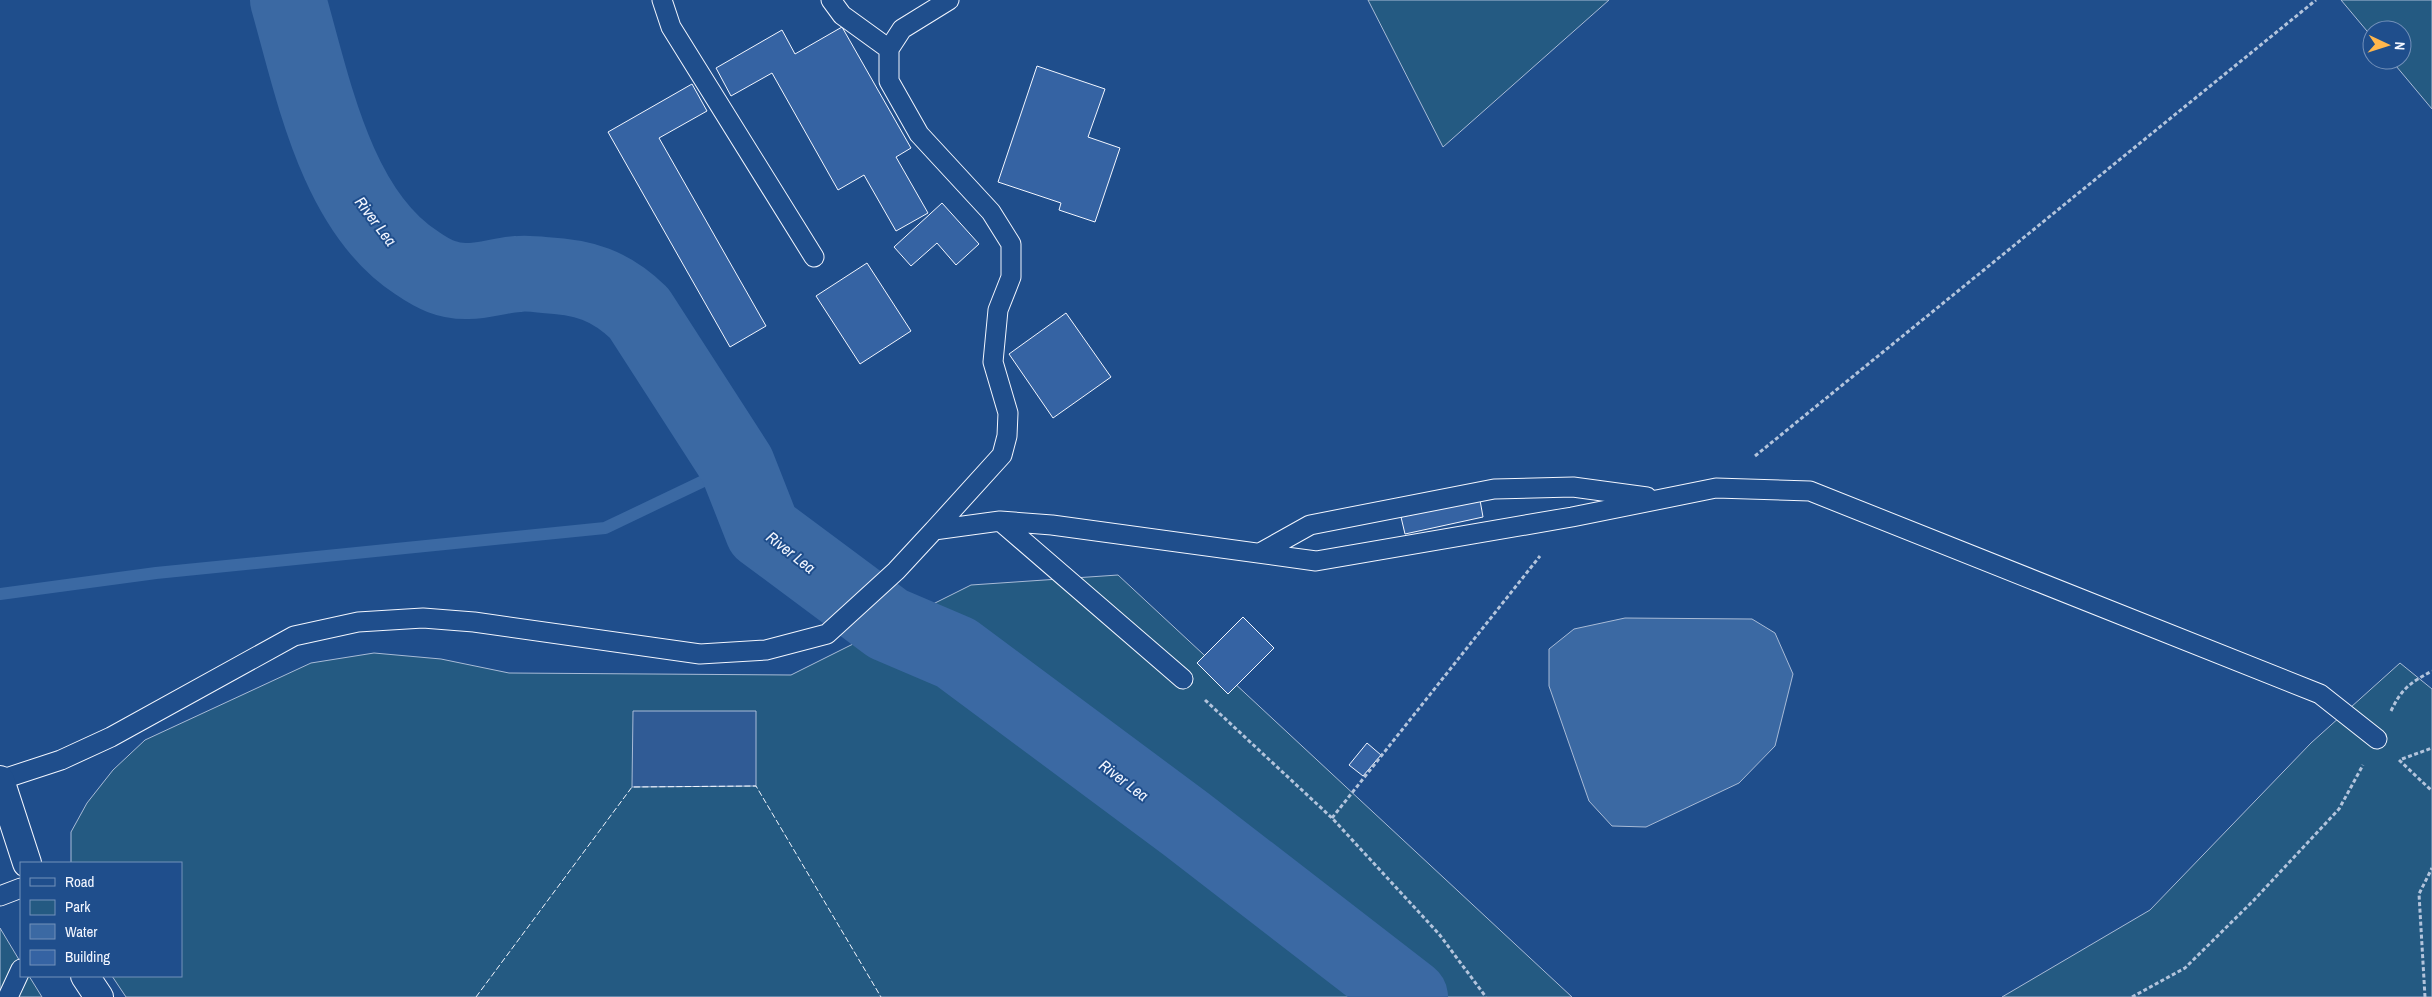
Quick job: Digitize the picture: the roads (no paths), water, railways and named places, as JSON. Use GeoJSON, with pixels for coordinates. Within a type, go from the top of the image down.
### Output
{"type":"FeatureCollection","features":[{"type":"Feature","properties":{"kind":"main road"},"geometry":{"type":"LineString","coordinates":[[0,780],[27,862]]}},
{"type":"Feature","properties":{"kind":"main road"},"geometry":{"type":"LineString","coordinates":[[86,977],[99,997]]}},
{"type":"Feature","properties":{"kind":"lane"},"geometry":{"type":"LineString","coordinates":[[662,0],[671,27],[814,257]]}},
{"type":"Feature","properties":{"kind":"lane"},"geometry":{"type":"LineString","coordinates":[[832,0],[842,15],[889,49]]}},
{"type":"Feature","properties":{"kind":"lane"},"geometry":{"type":"LineString","coordinates":[[0,780],[61,760],[111,737],[294,636],[358,622],[423,618],[474,622],[700,654],[766,650],[826,634],[896,571],[934,530],[1002,455],[1007,436],[1008,413],[993,362],[998,310],[1011,277],[1011,244],[991,212],[919,134],[889,81],[889,49],[902,29],[949,0]]}},
{"type":"Feature","properties":{"kind":"lane"},"geometry":{"type":"LineString","coordinates":[[1260,553],[1310,525],[1494,489],[1573,487],[1660,499]]}},
{"type":"Feature","properties":{"kind":"lane"},"geometry":{"type":"LineString","coordinates":[[934,530],[1000,521],[1052,525],[1316,561],[1572,517],[1716,488],[1810,491],[2320,694],[2377,739]]}},
{"type":"Feature","properties":{"kind":"lane"},"geometry":{"type":"LineString","coordinates":[[1000,521],[1183,679]]}},
{"type":"Feature","properties":{"kind":"lane"},"geometry":{"type":"LineString","coordinates":[[0,896],[20,888]]}},
{"type":"Feature","properties":{"kind":"lane"},"geometry":{"type":"LineString","coordinates":[[8,997],[20,970]]}},
{"type":"Feature","properties":{"kind":"water"},"geometry":{"type":"Polygon","coordinates":[[[1625,618],[1752,619],[1775,633],[1793,674],[1775,746],[1739,783],[1646,827],[1612,826],[1589,801],[1549,686],[1549,649],[1574,629],[1625,618]]]}},
{"type":"Feature","properties":{"kind":"waterway","name":"River Lea"},"geometry":{"type":"LineString","coordinates":[[288,0],[318,108],[332,145],[347,180],[366,212],[389,240],[423,267],[448,279],[475,281],[524,274],[558,276],[596,284],[628,303],[639,313],[737,465],[763,531],[888,624],[956,653],[1186,824],[1410,997]]}},
{"type":"Feature","properties":{"kind":"waterway"},"geometry":{"type":"LineString","coordinates":[[0,594],[156,573],[605,528],[737,465]]}}]}
